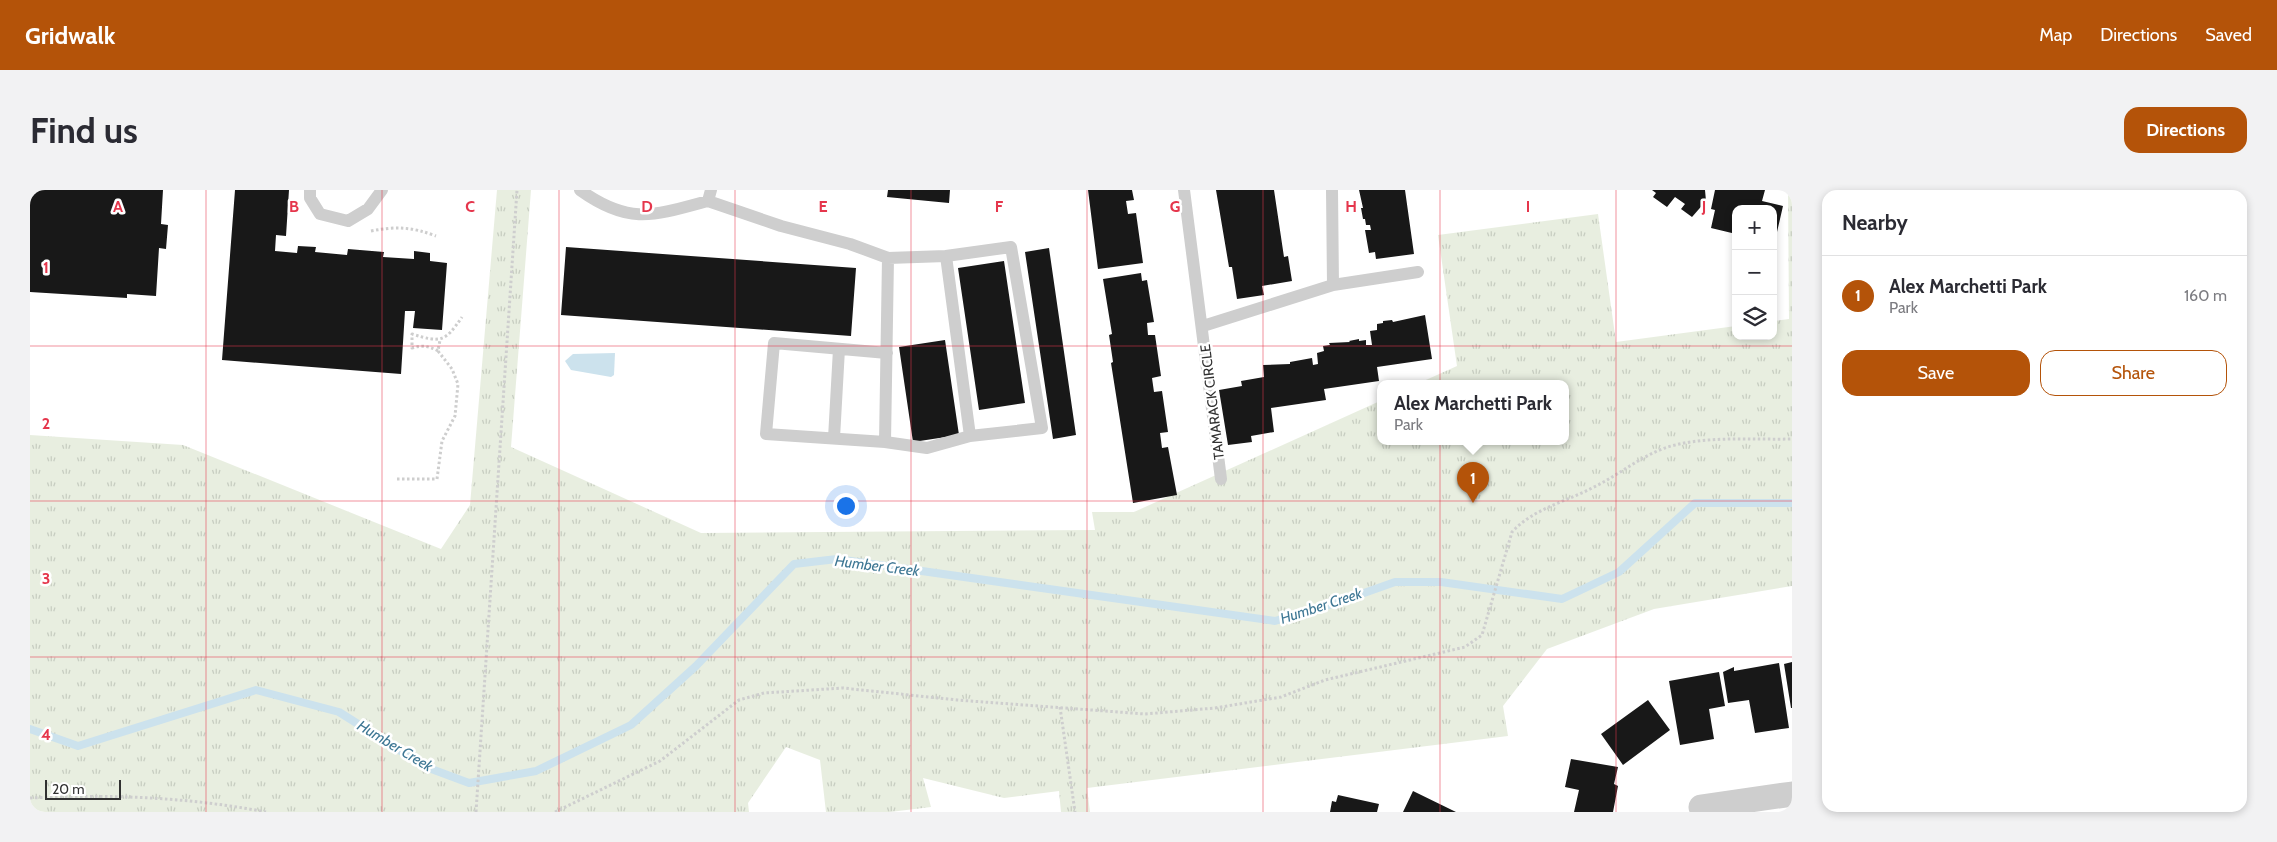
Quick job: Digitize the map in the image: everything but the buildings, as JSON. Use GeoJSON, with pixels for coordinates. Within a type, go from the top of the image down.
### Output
{"type":"FeatureCollection","features":[{"type":"Feature","properties":{"kind":"street"},"geometry":{"type":"LineString","coordinates":[[1700,807],[1792,794]]}},
{"type":"Feature","properties":{"kind":"lane"},"geometry":{"type":"LineString","coordinates":[[310,190],[310,198],[320,214],[348,221],[368,209],[382,190]]}},
{"type":"Feature","properties":{"kind":"lane"},"geometry":{"type":"LineString","coordinates":[[580,190],[595,201],[625,213],[646,216],[709,195],[781,226],[850,244],[888,258],[946,256],[1011,247],[1042,428],[970,436],[927,448],[885,442],[766,434],[774,344],[887,353]]}},
{"type":"Feature","properties":{"kind":"lane","name":"TAMARACK CIRCLE"},"geometry":{"type":"LineString","coordinates":[[1184,190],[1203,326],[1221,479]]}},
{"type":"Feature","properties":{"kind":"lane"},"geometry":{"type":"LineString","coordinates":[[1332,190],[1334,285]]}},
{"type":"Feature","properties":{"kind":"lane"},"geometry":{"type":"LineString","coordinates":[[946,256],[970,436]]}},
{"type":"Feature","properties":{"kind":"lane"},"geometry":{"type":"LineString","coordinates":[[885,442],[888,258]]}},
{"type":"Feature","properties":{"kind":"lane","name":"TAMARACK CIRCLE"},"geometry":{"type":"LineString","coordinates":[[1203,326],[1334,285],[1418,272]]}},
{"type":"Feature","properties":{"kind":"lane"},"geometry":{"type":"LineString","coordinates":[[834,438],[839,349]]}},
{"type":"Feature","properties":{"kind":"path"},"geometry":{"type":"LineString","coordinates":[[476,812],[517,190]]}},
{"type":"Feature","properties":{"kind":"path"},"geometry":{"type":"LineString","coordinates":[[348,221],[356,234],[393,227],[417,228],[436,236]]}},
{"type":"Feature","properties":{"kind":"path"},"geometry":{"type":"LineString","coordinates":[[397,478],[437,479],[442,441],[455,416],[458,384],[452,369],[438,351],[430,347],[420,346],[412,348],[412,334],[440,340],[449,336],[462,317]]}},
{"type":"Feature","properties":{"kind":"path"},"geometry":{"type":"LineString","coordinates":[[438,351],[440,340]]}},
{"type":"Feature","properties":{"kind":"path"},"geometry":{"type":"LineString","coordinates":[[555,812],[660,761],[739,700],[764,693],[843,688],[957,700],[1145,714],[1214,708],[1281,697],[1325,680],[1465,647],[1482,635],[1512,532],[1524,519],[1594,488],[1632,463],[1664,448],[1696,441],[1792,439]]}},
{"type":"Feature","properties":{"kind":"path"},"geometry":{"type":"LineString","coordinates":[[1060,707],[1075,812]]}},
{"type":"Feature","properties":{"kind":"path"},"geometry":{"type":"LineString","coordinates":[[30,798],[110,795],[168,798],[230,805],[266,812]]}},
{"type":"Feature","properties":{"kind":"green space"},"geometry":{"type":"Polygon","coordinates":[[[497,190],[531,190],[511,447],[701,533],[1095,530],[1092,512],[1134,512],[1377,402],[1377,445],[1569,445],[1569,380],[1426,380],[1457,366],[1438,235],[1598,214],[1616,342],[1732,327],[1732,340],[1777,340],[1777,320],[1789,319],[1788,190],[1792,190],[1792,586],[1654,609],[1547,649],[1503,706],[1508,736],[1087,788],[1090,812],[1061,812],[1059,791],[1004,798],[923,778],[931,807],[890,812],[826,812],[820,760],[786,747],[748,803],[749,812],[30,812],[30,435],[183,445],[441,549],[470,505],[497,190]]]}},
{"type":"Feature","properties":{"kind":"water"},"geometry":{"type":"Polygon","coordinates":[[[615,353],[614,375],[611,377],[571,370],[565,361],[573,354],[615,353]]]}},
{"type":"Feature","properties":{"kind":"waterway","name":"Humber Creek"},"geometry":{"type":"LineString","coordinates":[[30,729],[78,746],[256,690],[339,712],[426,767],[469,783],[536,771],[631,725],[696,666],[794,564],[837,559],[1275,621],[1333,604],[1395,582],[1441,582],[1562,599],[1619,572],[1695,503],[1792,503]]}},
{"type":"Feature","properties":{"kind":"place","name":"Alex Marchetti Park"},"geometry":{"type":"Point","coordinates":[1473,503]}}]}
